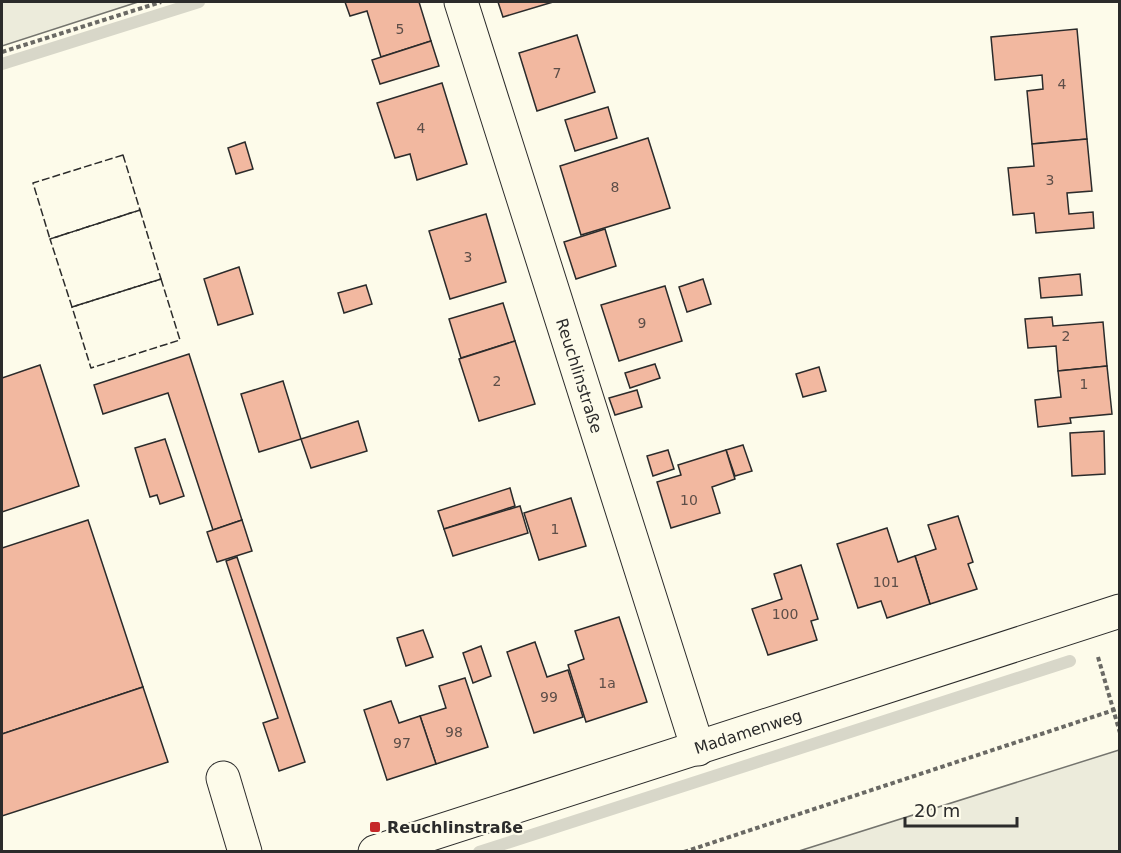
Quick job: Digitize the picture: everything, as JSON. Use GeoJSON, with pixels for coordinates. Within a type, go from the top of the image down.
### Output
{"type":"FeatureCollection","features":[{"type":"Feature","properties":{"kind":"street","name":"Reuchlinstraße"},"geometry":{"type":"LineString","coordinates":[[461,2],[698,748]]}},
{"type":"Feature","properties":{"kind":"street","name":"Madamenweg"},"geometry":{"type":"LineString","coordinates":[[375,852],[1104,616]]}},
{"type":"Feature","properties":{"kind":"street"},"geometry":{"type":"LineString","coordinates":[[224,778],[245,852]]}},
{"type":"Feature","properties":{"kind":"path"},"geometry":{"type":"LineString","coordinates":[[2,52],[161,2]]}},
{"type":"Feature","properties":{"kind":"path"},"geometry":{"type":"LineString","coordinates":[[1104,616],[1112,711],[1119,733]]}},
{"type":"Feature","properties":{"kind":"path"},"geometry":{"type":"LineString","coordinates":[[684,852],[1119,708]]}},
{"type":"Feature","properties":{"kind":"shaded area"},"geometry":{"type":"Polygon","coordinates":[[[2,2],[138,2],[2,46],[2,2]]]}},
{"type":"Feature","properties":{"kind":"shaded area"},"geometry":{"type":"Polygon","coordinates":[[[1119,750],[1119,851],[799,851],[1119,750]]]}},
{"type":"Feature","properties":{"kind":"building"},"geometry":{"type":"Polygon","coordinates":[[[345,2],[419,2],[431,41],[381,57],[367,11],[350,16],[345,2]]]}},
{"type":"Feature","properties":{"kind":"building"},"geometry":{"type":"Polygon","coordinates":[[[498,2],[553,2],[503,17],[498,2]]]}},
{"type":"Feature","properties":{"kind":"building"},"geometry":{"type":"Polygon","coordinates":[[[1077,29],[1087,139],[1032,144],[1027,91],[1043,89],[1042,75],[995,80],[991,37],[1077,29]]]}},
{"type":"Feature","properties":{"kind":"building"},"geometry":{"type":"Polygon","coordinates":[[[577,35],[595,92],[537,111],[519,53],[577,35]]]}},
{"type":"Feature","properties":{"kind":"building"},"geometry":{"type":"Polygon","coordinates":[[[431,41],[439,66],[380,84],[372,60],[431,41]]]}},
{"type":"Feature","properties":{"kind":"building"},"geometry":{"type":"Polygon","coordinates":[[[442,83],[467,164],[417,180],[410,154],[395,158],[377,103],[442,83]]]}},
{"type":"Feature","properties":{"kind":"building"},"geometry":{"type":"Polygon","coordinates":[[[608,107],[617,138],[575,151],[565,120],[608,107]]]}},
{"type":"Feature","properties":{"kind":"building"},"geometry":{"type":"Polygon","coordinates":[[[648,138],[670,208],[581,235],[560,166],[648,138]]]}},
{"type":"Feature","properties":{"kind":"building"},"geometry":{"type":"Polygon","coordinates":[[[1087,139],[1092,191],[1067,193],[1069,214],[1093,212],[1094,228],[1036,233],[1034,213],[1013,215],[1008,168],[1034,166],[1032,144],[1087,139]]]}},
{"type":"Feature","properties":{"kind":"building"},"geometry":{"type":"Polygon","coordinates":[[[245,142],[253,169],[236,174],[228,148],[245,142]]]}},
{"type":"Feature","properties":{"kind":"building"},"geometry":{"type":"Polygon","coordinates":[[[486,214],[506,282],[450,299],[429,231],[486,214]]]}},
{"type":"Feature","properties":{"kind":"building"},"geometry":{"type":"Polygon","coordinates":[[[605,229],[616,266],[576,279],[564,242],[605,229]]]}},
{"type":"Feature","properties":{"kind":"building"},"geometry":{"type":"Polygon","coordinates":[[[239,267],[253,314],[218,325],[204,279],[239,267]]]}},
{"type":"Feature","properties":{"kind":"building"},"geometry":{"type":"Polygon","coordinates":[[[1080,274],[1082,295],[1041,298],[1039,278],[1080,274]]]}},
{"type":"Feature","properties":{"kind":"building"},"geometry":{"type":"Polygon","coordinates":[[[703,279],[711,304],[687,312],[679,287],[703,279]]]}},
{"type":"Feature","properties":{"kind":"building"},"geometry":{"type":"Polygon","coordinates":[[[366,285],[372,304],[344,313],[338,293],[366,285]]]}},
{"type":"Feature","properties":{"kind":"building"},"geometry":{"type":"Polygon","coordinates":[[[665,286],[682,341],[619,361],[601,305],[665,286]]]}},
{"type":"Feature","properties":{"kind":"building"},"geometry":{"type":"Polygon","coordinates":[[[503,303],[515,341],[461,358],[449,319],[503,303]]]}},
{"type":"Feature","properties":{"kind":"building"},"geometry":{"type":"Polygon","coordinates":[[[1052,317],[1053,326],[1103,322],[1107,366],[1058,371],[1056,346],[1028,348],[1025,319],[1052,317]]]}},
{"type":"Feature","properties":{"kind":"building"},"geometry":{"type":"Polygon","coordinates":[[[515,341],[535,404],[479,421],[459,359],[515,341]]]}},
{"type":"Feature","properties":{"kind":"building"},"geometry":{"type":"Polygon","coordinates":[[[189,354],[242,520],[213,530],[168,393],[103,414],[94,385],[189,354]]]}},
{"type":"Feature","properties":{"kind":"building"},"geometry":{"type":"Polygon","coordinates":[[[655,364],[660,378],[630,388],[625,373],[655,364]]]}},
{"type":"Feature","properties":{"kind":"building"},"geometry":{"type":"Polygon","coordinates":[[[40,365],[79,486],[2,512],[2,378],[40,365]]]}},
{"type":"Feature","properties":{"kind":"building"},"geometry":{"type":"Polygon","coordinates":[[[1107,366],[1112,414],[1070,418],[1071,423],[1038,427],[1035,400],[1061,397],[1058,371],[1107,366]]]}},
{"type":"Feature","properties":{"kind":"building"},"geometry":{"type":"Polygon","coordinates":[[[819,367],[826,391],[803,397],[796,374],[819,367]]]}},
{"type":"Feature","properties":{"kind":"building"},"geometry":{"type":"Polygon","coordinates":[[[283,381],[301,439],[259,452],[241,394],[283,381]]]}},
{"type":"Feature","properties":{"kind":"building"},"geometry":{"type":"Polygon","coordinates":[[[637,390],[642,407],[615,415],[609,398],[637,390]]]}},
{"type":"Feature","properties":{"kind":"building"},"geometry":{"type":"Polygon","coordinates":[[[358,421],[367,451],[311,468],[301,439],[358,421]]]}},
{"type":"Feature","properties":{"kind":"building"},"geometry":{"type":"Polygon","coordinates":[[[1104,431],[1105,474],[1072,476],[1070,433],[1104,431]]]}},
{"type":"Feature","properties":{"kind":"building"},"geometry":{"type":"Polygon","coordinates":[[[165,439],[184,496],[160,504],[157,495],[150,497],[135,448],[165,439]]]}},
{"type":"Feature","properties":{"kind":"building"},"geometry":{"type":"Polygon","coordinates":[[[743,445],[752,471],[735,476],[726,450],[743,445]]]}},
{"type":"Feature","properties":{"kind":"building"},"geometry":{"type":"Polygon","coordinates":[[[668,450],[674,469],[653,476],[647,456],[668,450]]]}},
{"type":"Feature","properties":{"kind":"building"},"geometry":{"type":"Polygon","coordinates":[[[726,450],[735,479],[712,487],[720,513],[671,528],[657,482],[681,475],[678,465],[726,450]]]}},
{"type":"Feature","properties":{"kind":"building"},"geometry":{"type":"Polygon","coordinates":[[[510,488],[515,506],[444,529],[438,511],[510,488]]]}},
{"type":"Feature","properties":{"kind":"building"},"geometry":{"type":"Polygon","coordinates":[[[571,498],[586,546],[539,560],[524,513],[571,498]]]}},
{"type":"Feature","properties":{"kind":"building"},"geometry":{"type":"Polygon","coordinates":[[[520,506],[528,533],[453,556],[444,529],[520,506]]]}},
{"type":"Feature","properties":{"kind":"building"},"geometry":{"type":"Polygon","coordinates":[[[958,516],[973,562],[968,564],[977,589],[930,604],[915,556],[936,549],[928,525],[958,516]]]}},
{"type":"Feature","properties":{"kind":"building"},"geometry":{"type":"Polygon","coordinates":[[[88,520],[143,687],[2,734],[2,548],[88,520]]]}},
{"type":"Feature","properties":{"kind":"building"},"geometry":{"type":"Polygon","coordinates":[[[242,520],[252,551],[217,562],[207,532],[242,520]]]}},
{"type":"Feature","properties":{"kind":"building"},"geometry":{"type":"Polygon","coordinates":[[[887,528],[898,562],[915,556],[930,604],[887,618],[881,601],[858,608],[837,544],[887,528]]]}},
{"type":"Feature","properties":{"kind":"building"},"geometry":{"type":"Polygon","coordinates":[[[237,557],[305,762],[279,771],[263,723],[278,718],[226,561],[237,557]]]}},
{"type":"Feature","properties":{"kind":"building"},"geometry":{"type":"Polygon","coordinates":[[[801,565],[818,619],[811,621],[817,640],[768,655],[752,609],[782,599],[774,574],[801,565]]]}},
{"type":"Feature","properties":{"kind":"building"},"geometry":{"type":"Polygon","coordinates":[[[619,617],[647,702],[586,722],[568,665],[584,659],[575,631],[619,617]]]}},
{"type":"Feature","properties":{"kind":"building"},"geometry":{"type":"Polygon","coordinates":[[[423,630],[433,657],[406,666],[397,638],[423,630]]]}},
{"type":"Feature","properties":{"kind":"building"},"geometry":{"type":"Polygon","coordinates":[[[535,642],[547,677],[568,670],[583,717],[534,733],[507,652],[535,642]]]}},
{"type":"Feature","properties":{"kind":"building"},"geometry":{"type":"Polygon","coordinates":[[[481,646],[491,676],[473,683],[463,653],[481,646]]]}},
{"type":"Feature","properties":{"kind":"building"},"geometry":{"type":"Polygon","coordinates":[[[465,678],[488,747],[436,764],[420,716],[446,708],[439,686],[465,678]]]}},
{"type":"Feature","properties":{"kind":"building"},"geometry":{"type":"Polygon","coordinates":[[[143,687],[168,762],[2,816],[2,734],[143,687]]]}},
{"type":"Feature","properties":{"kind":"building"},"geometry":{"type":"Polygon","coordinates":[[[391,701],[399,723],[420,716],[436,764],[387,780],[364,710],[391,701]]]}},
{"type":"Feature","properties":{"kind":"waterway"},"geometry":{"type":"LineString","coordinates":[[2,64],[199,2]]}},
{"type":"Feature","properties":{"kind":"waterway"},"geometry":{"type":"LineString","coordinates":[[479,852],[1070,661]]}},
{"type":"Feature","properties":{"kind":"fence"},"geometry":{"type":"LineString","coordinates":[[123,155],[140,210],[50,239],[33,183],[123,155]]}},
{"type":"Feature","properties":{"kind":"fence"},"geometry":{"type":"LineString","coordinates":[[140,210],[161,279],[72,307],[50,239],[140,210]]}},
{"type":"Feature","properties":{"kind":"fence"},"geometry":{"type":"LineString","coordinates":[[161,279],[180,340],[91,368],[72,307],[161,279]]}},
{"type":"Feature","properties":{"kind":"place","name":"Reuchlinstraße"},"geometry":{"type":"Point","coordinates":[375,827]}}]}
